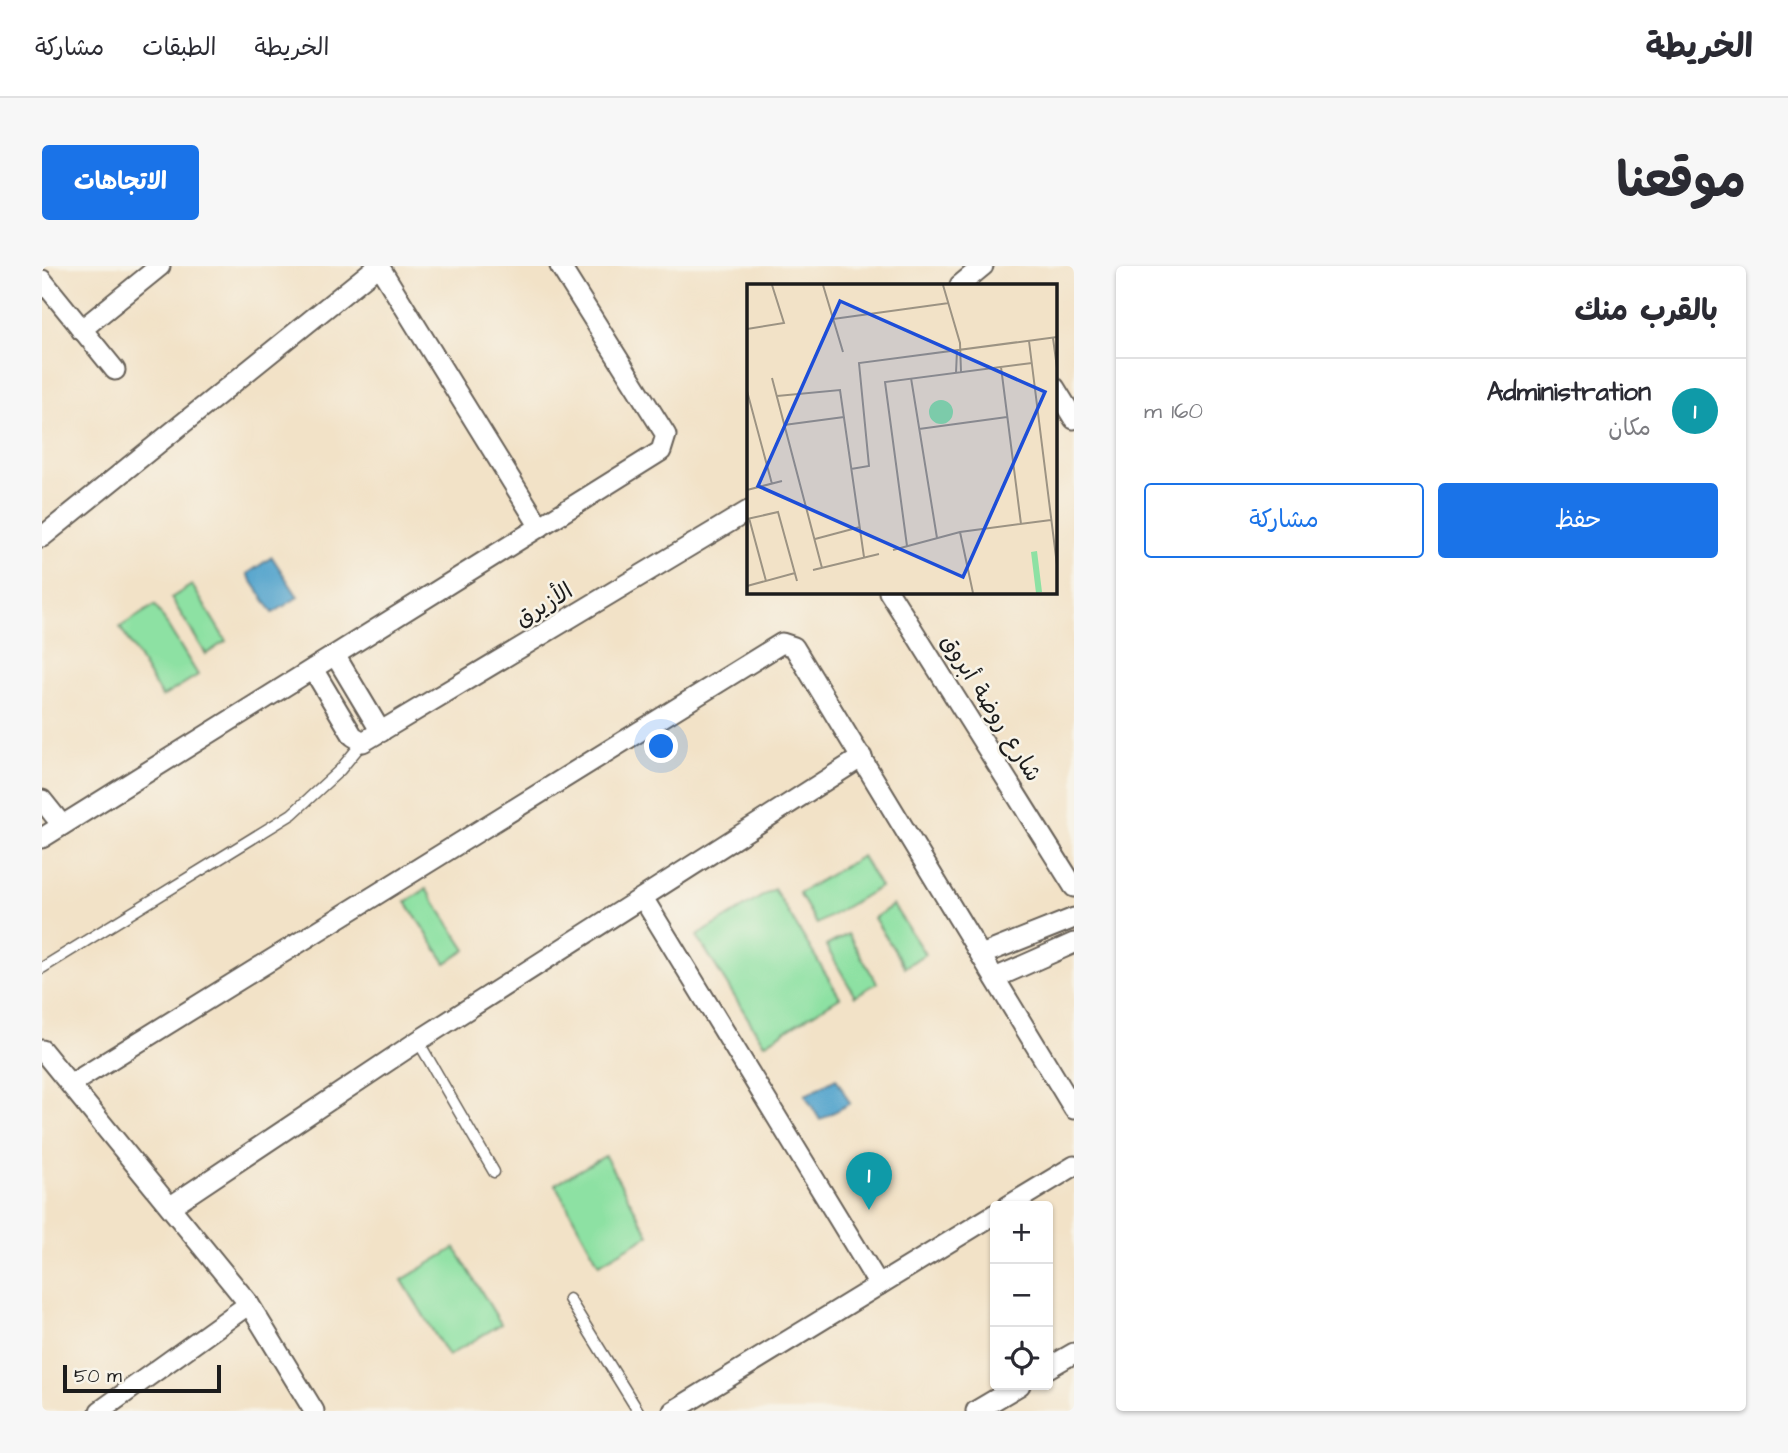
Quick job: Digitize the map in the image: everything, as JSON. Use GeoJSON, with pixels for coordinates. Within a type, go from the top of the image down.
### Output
{"type":"FeatureCollection","features":[{"type":"Feature","properties":{"kind":"street"},"geometry":{"type":"LineString","coordinates":[[81,330],[160,266]]}},
{"type":"Feature","properties":{"kind":"street"},"geometry":{"type":"LineString","coordinates":[[42,537],[379,266],[540,527]]}},
{"type":"Feature","properties":{"kind":"street"},"geometry":{"type":"LineString","coordinates":[[42,838],[661,451],[666,436],[560,266]]}},
{"type":"Feature","properties":{"kind":"street"},"geometry":{"type":"LineString","coordinates":[[962,284],[982,274]]}},
{"type":"Feature","properties":{"kind":"street"},"geometry":{"type":"LineString","coordinates":[[42,281],[115,370]]}},
{"type":"Feature","properties":{"kind":"street"},"geometry":{"type":"LineString","coordinates":[[1056,390],[1074,419]]}},
{"type":"Feature","properties":{"kind":"street","name":"الأزيرق"},"geometry":{"type":"LineString","coordinates":[[372,737],[747,512]]}},
{"type":"Feature","properties":{"kind":"street","name":"شارع روضة أبروق"},"geometry":{"type":"LineString","coordinates":[[890,593],[1074,887]]}},
{"type":"Feature","properties":{"kind":"street"},"geometry":{"type":"LineString","coordinates":[[71,1084],[782,643],[794,647],[1074,1109]]}},
{"type":"Feature","properties":{"kind":"street"},"geometry":{"type":"LineString","coordinates":[[313,668],[354,736],[372,737],[335,655]]}},
{"type":"Feature","properties":{"kind":"street"},"geometry":{"type":"LineString","coordinates":[[171,1206],[418,1041],[862,757]]}},
{"type":"Feature","properties":{"kind":"street"},"geometry":{"type":"LineString","coordinates":[[42,800],[62,825]]}},
{"type":"Feature","properties":{"kind":"street"},"geometry":{"type":"LineString","coordinates":[[643,898],[879,1285]]}},
{"type":"Feature","properties":{"kind":"street"},"geometry":{"type":"LineString","coordinates":[[981,956],[1074,918]]}},
{"type":"Feature","properties":{"kind":"street"},"geometry":{"type":"LineString","coordinates":[[995,978],[1074,943]]}},
{"type":"Feature","properties":{"kind":"street"},"geometry":{"type":"LineString","coordinates":[[42,1049],[249,1304],[314,1411]]}},
{"type":"Feature","properties":{"kind":"street"},"geometry":{"type":"LineString","coordinates":[[1016,1201],[1074,1166]]}},
{"type":"Feature","properties":{"kind":"street"},"geometry":{"type":"LineString","coordinates":[[673,1411],[990,1217]]}},
{"type":"Feature","properties":{"kind":"street"},"geometry":{"type":"LineString","coordinates":[[100,1411],[249,1304]]}},
{"type":"Feature","properties":{"kind":"street"},"geometry":{"type":"LineString","coordinates":[[1053,1365],[1074,1353]]}},
{"type":"Feature","properties":{"kind":"street"},"geometry":{"type":"LineString","coordinates":[[976,1411],[1012,1390]]}},
{"type":"Feature","properties":{"kind":"lane"},"geometry":{"type":"LineString","coordinates":[[42,968],[292,814],[372,737]]}},
{"type":"Feature","properties":{"kind":"lane"},"geometry":{"type":"LineString","coordinates":[[418,1041],[494,1172]]}},
{"type":"Feature","properties":{"kind":"lane"},"geometry":{"type":"LineString","coordinates":[[569,1299],[638,1411]]}},
{"type":"Feature","properties":{"kind":"green space"},"geometry":{"type":"Polygon","coordinates":[[[192,585],[226,641],[206,654],[171,598],[192,585]]]}},
{"type":"Feature","properties":{"kind":"green space"},"geometry":{"type":"Polygon","coordinates":[[[155,605],[198,675],[162,697],[120,627],[155,605]]]}},
{"type":"Feature","properties":{"kind":"green space"},"geometry":{"type":"Polygon","coordinates":[[[862,856],[880,887],[817,924],[799,893],[862,856]]]}},
{"type":"Feature","properties":{"kind":"green space"},"geometry":{"type":"Polygon","coordinates":[[[426,889],[466,950],[446,963],[406,902],[426,889]]]}},
{"type":"Feature","properties":{"kind":"green space"},"geometry":{"type":"Polygon","coordinates":[[[774,889],[840,997],[764,1044],[697,936],[774,889]]]}},
{"type":"Feature","properties":{"kind":"green space"},"geometry":{"type":"Polygon","coordinates":[[[893,905],[925,954],[905,967],[874,918],[893,905]]]}},
{"type":"Feature","properties":{"kind":"green space"},"geometry":{"type":"Polygon","coordinates":[[[848,934],[877,983],[855,996],[826,946],[848,934]]]}},
{"type":"Feature","properties":{"kind":"green space"},"geometry":{"type":"Polygon","coordinates":[[[605,1156],[649,1235],[599,1264],[555,1184],[605,1156]]]}},
{"type":"Feature","properties":{"kind":"green space"},"geometry":{"type":"Polygon","coordinates":[[[455,1248],[501,1324],[448,1356],[402,1280],[455,1248]]]}},
{"type":"Feature","properties":{"kind":"water"},"geometry":{"type":"Polygon","coordinates":[[[272,557],[298,597],[273,613],[247,574],[272,557]]]}},
{"type":"Feature","properties":{"kind":"water"},"geometry":{"type":"Polygon","coordinates":[[[836,1078],[850,1103],[820,1120],[805,1095],[836,1078]]]}},
{"type":"Feature","properties":{"kind":"place","name":"Administration"},"geometry":{"type":"Point","coordinates":[869,1210]}}]}
